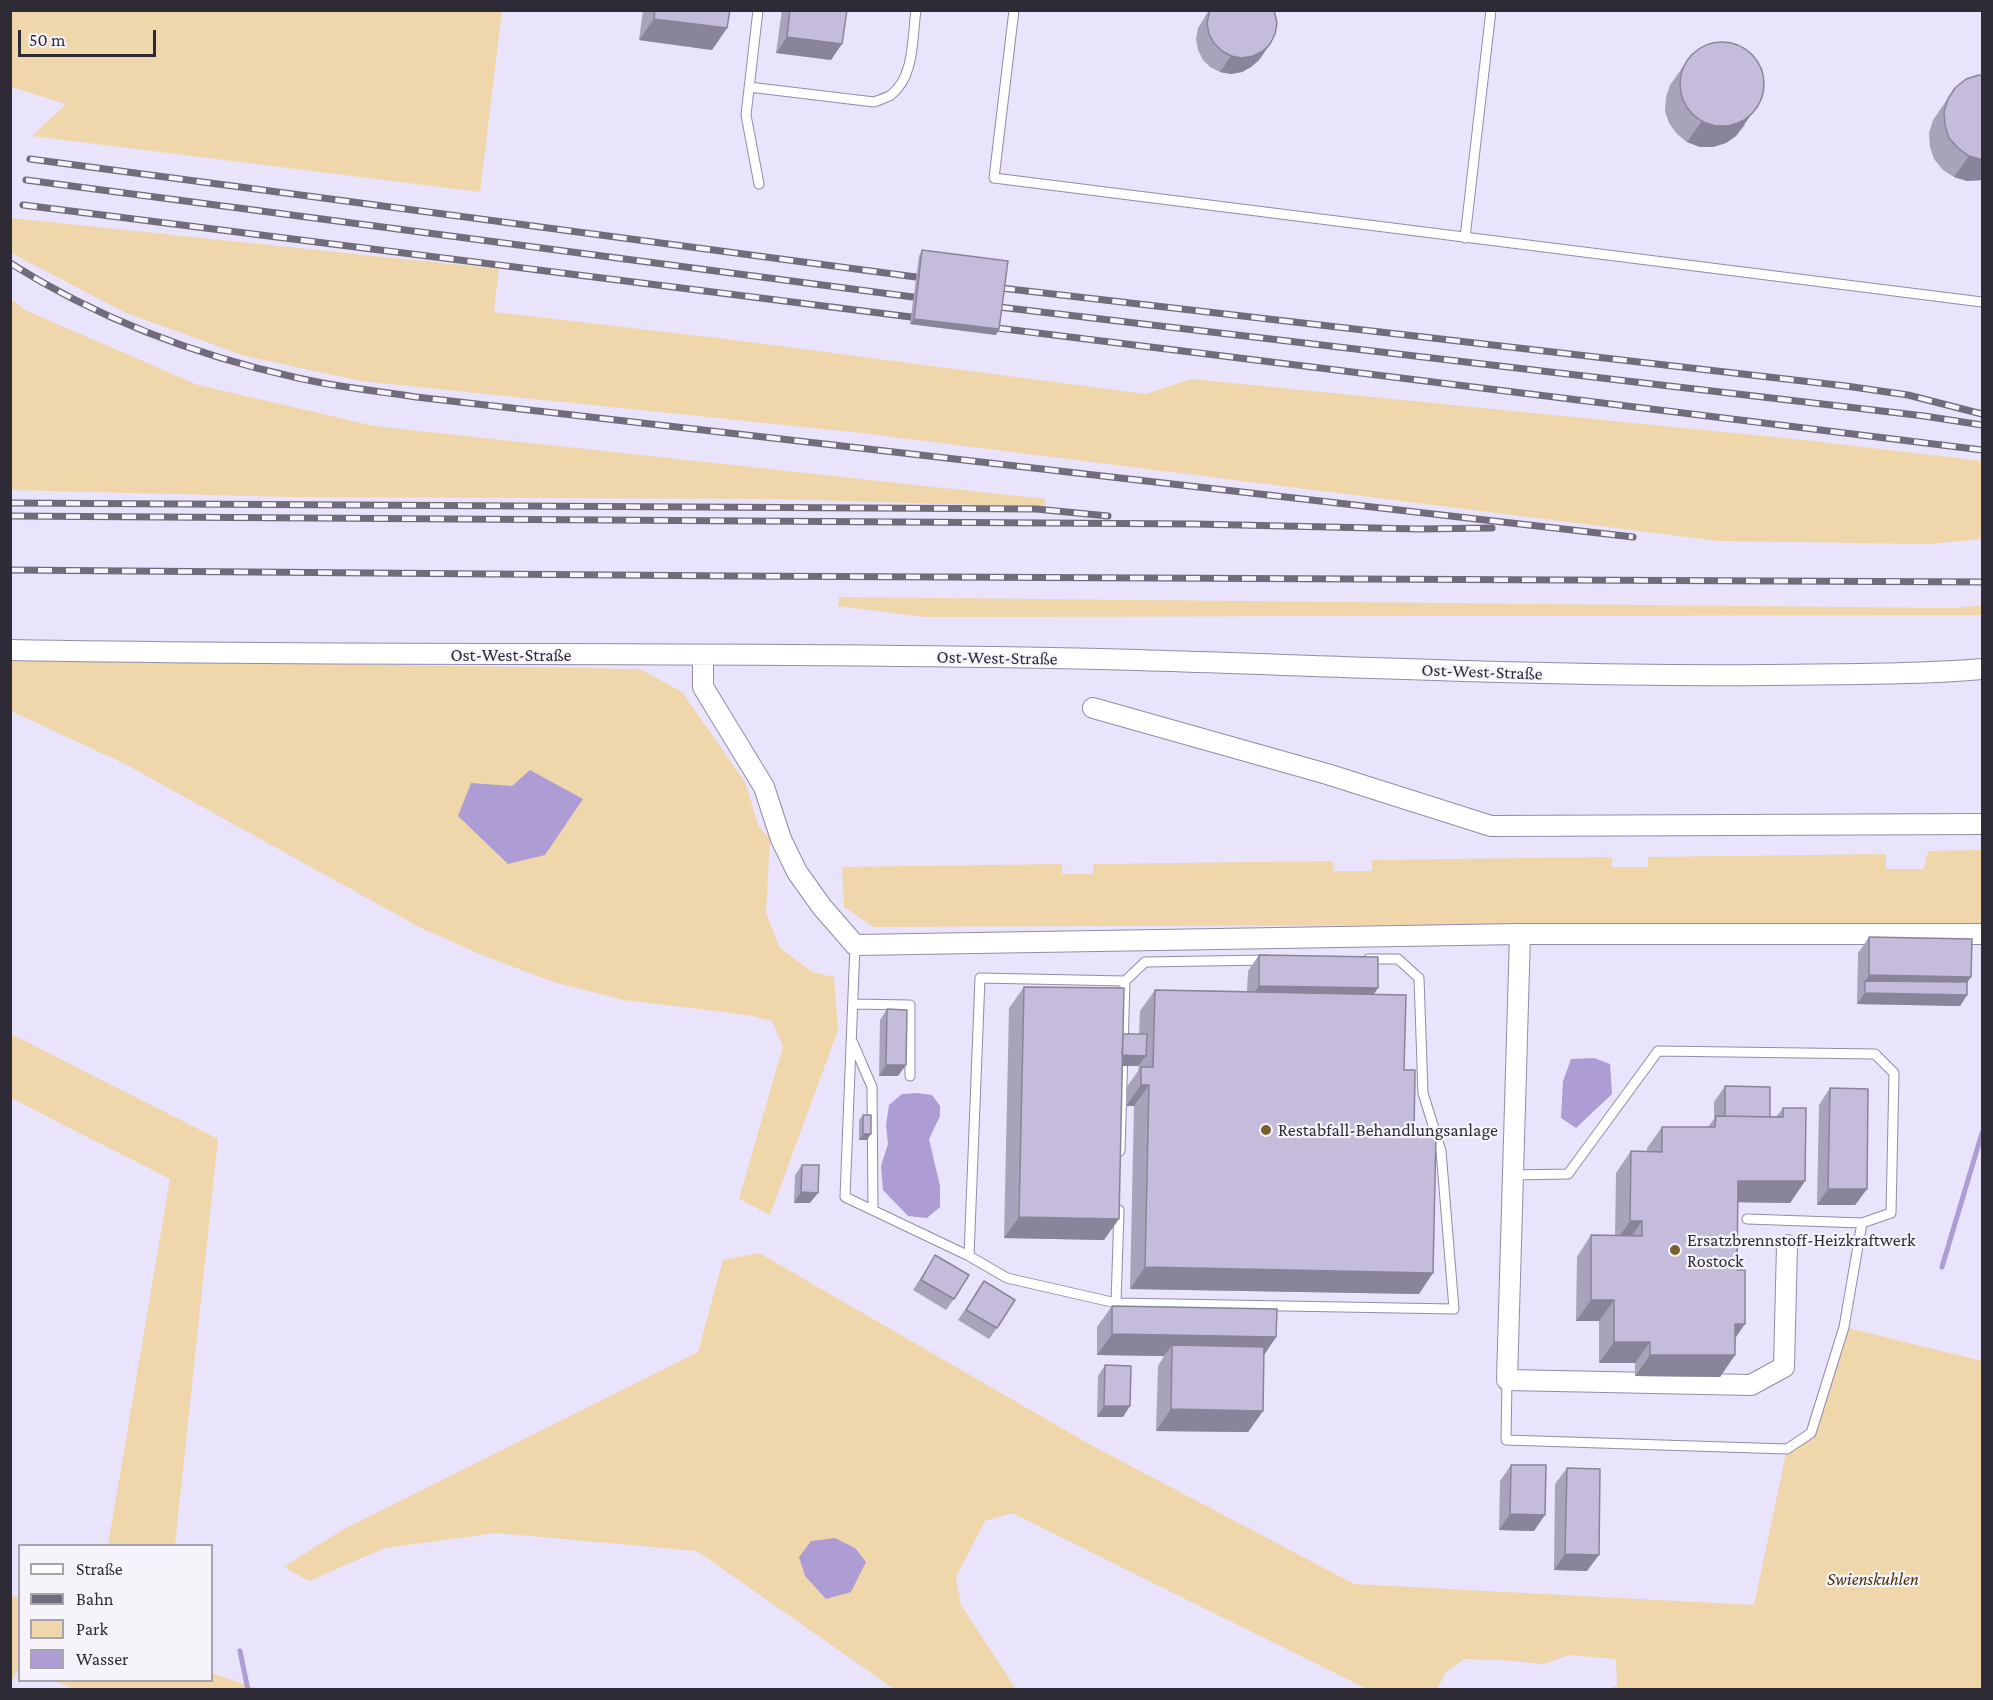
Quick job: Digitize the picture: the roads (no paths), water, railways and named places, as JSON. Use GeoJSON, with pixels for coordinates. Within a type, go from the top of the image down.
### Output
{"type":"FeatureCollection","features":[{"type":"Feature","properties":{"kind":"street","name":"Ost-West-Straße"},"geometry":{"type":"LineString","coordinates":[[10,650],[185,654],[703,655],[1091,659],[1512,674],[1655,676],[1897,674],[1983,669]]}},
{"type":"Feature","properties":{"kind":"street"},"geometry":{"type":"LineString","coordinates":[[703,655],[703,687],[764,787],[781,839],[797,872],[822,908],[855,945],[1520,934],[1983,934]]}},
{"type":"Feature","properties":{"kind":"street"},"geometry":{"type":"LineString","coordinates":[[1094,708],[1327,774],[1491,826],[1983,824]]}},
{"type":"Feature","properties":{"kind":"street"},"geometry":{"type":"LineString","coordinates":[[1520,934],[1507,1380],[1751,1385],[1784,1367],[1787,1245]]}},
{"type":"Feature","properties":{"kind":"lane"},"geometry":{"type":"LineString","coordinates":[[758,10],[746,116],[759,184]]}},
{"type":"Feature","properties":{"kind":"lane"},"geometry":{"type":"LineString","coordinates":[[749,87],[874,102],[890,96],[901,84],[909,66],[915,10]]}},
{"type":"Feature","properties":{"kind":"lane"},"geometry":{"type":"LineString","coordinates":[[1014,10],[994,178],[1983,302]]}},
{"type":"Feature","properties":{"kind":"lane"},"geometry":{"type":"LineString","coordinates":[[1465,238],[1491,10]]}},
{"type":"Feature","properties":{"kind":"lane"},"geometry":{"type":"LineString","coordinates":[[855,945],[845,1197],[969,1256],[1007,1278],[1116,1304],[1454,1309],[1441,1151],[1423,1093],[1419,978],[1398,959],[1364,959]]}},
{"type":"Feature","properties":{"kind":"lane"},"geometry":{"type":"LineString","coordinates":[[969,1256],[980,978],[1125,981],[1145,962],[1272,960]]}},
{"type":"Feature","properties":{"kind":"lane"},"geometry":{"type":"LineString","coordinates":[[1120,1160],[1125,981]]}},
{"type":"Feature","properties":{"kind":"lane"},"geometry":{"type":"LineString","coordinates":[[853,1004],[910,1005],[910,1076]]}},
{"type":"Feature","properties":{"kind":"lane"},"geometry":{"type":"LineString","coordinates":[[851,1039],[872,1087],[873,1210]]}},
{"type":"Feature","properties":{"kind":"lane"},"geometry":{"type":"LineString","coordinates":[[1512,1174],[1568,1174],[1658,1051],[1875,1054],[1894,1073],[1891,1213],[1862,1223],[1747,1219]]}},
{"type":"Feature","properties":{"kind":"lane"},"geometry":{"type":"LineString","coordinates":[[1116,1304],[1119,1196]]}},
{"type":"Feature","properties":{"kind":"lane"},"geometry":{"type":"LineString","coordinates":[[1507,1380],[1506,1440],[1787,1449],[1811,1433],[1844,1327],[1862,1223]]}},
{"type":"Feature","properties":{"kind":"water"},"geometry":{"type":"Polygon","coordinates":[[[530,770],[583,799],[545,855],[508,864],[458,816],[471,783],[512,786],[530,770]]]}},
{"type":"Feature","properties":{"kind":"water"},"geometry":{"type":"Polygon","coordinates":[[[1594,1058],[1610,1064],[1612,1094],[1576,1128],[1561,1118],[1563,1081],[1571,1059],[1594,1058]]]}},
{"type":"Feature","properties":{"kind":"water"},"geometry":{"type":"Polygon","coordinates":[[[902,1094],[932,1095],[940,1106],[940,1116],[929,1139],[940,1186],[940,1207],[927,1218],[908,1216],[883,1190],[881,1166],[888,1144],[886,1125],[889,1105],[902,1094]]]}},
{"type":"Feature","properties":{"kind":"water"},"geometry":{"type":"Polygon","coordinates":[[[835,1538],[855,1548],[866,1562],[851,1592],[826,1599],[805,1576],[799,1557],[811,1541],[835,1538]]]}},
{"type":"Feature","properties":{"kind":"waterway"},"geometry":{"type":"LineString","coordinates":[[1942,1267],[1982,1133]]}},
{"type":"Feature","properties":{"kind":"waterway"},"geometry":{"type":"LineString","coordinates":[[240,1651],[248,1690]]}},
{"type":"Feature","properties":{"kind":"railway"},"geometry":{"type":"LineString","coordinates":[[30,159],[916,277]]}},
{"type":"Feature","properties":{"kind":"railway"},"geometry":{"type":"LineString","coordinates":[[26,180],[913,297]]}},
{"type":"Feature","properties":{"kind":"railway"},"geometry":{"type":"LineString","coordinates":[[23,205],[911,317]]}},
{"type":"Feature","properties":{"kind":"railway"},"geometry":{"type":"LineString","coordinates":[[10,263],[78,301],[149,333],[260,369],[327,384],[416,397],[1633,537]]}},
{"type":"Feature","properties":{"kind":"railway"},"geometry":{"type":"LineString","coordinates":[[1001,288],[1846,386],[1908,395],[1982,414]]}},
{"type":"Feature","properties":{"kind":"railway"},"geometry":{"type":"LineString","coordinates":[[999,307],[1924,416],[1982,425]]}},
{"type":"Feature","properties":{"kind":"railway"},"geometry":{"type":"LineString","coordinates":[[997,328],[1982,450]]}},
{"type":"Feature","properties":{"kind":"railway"},"geometry":{"type":"LineString","coordinates":[[10,503],[1036,509],[1108,516]]}},
{"type":"Feature","properties":{"kind":"railway"},"geometry":{"type":"LineString","coordinates":[[10,516],[1492,528]]}},
{"type":"Feature","properties":{"kind":"railway"},"geometry":{"type":"LineString","coordinates":[[10,570],[1982,582]]}},
{"type":"Feature","properties":{"kind":"place","name":"Restabfall-Behandlungsanlage"},"geometry":{"type":"Point","coordinates":[1266,1130]}},
{"type":"Feature","properties":{"kind":"place","name":"Ersatzbrennstoff-Heizkraftwerk Rostock"},"geometry":{"type":"Point","coordinates":[1675,1250]}},
{"type":"Feature","properties":{"kind":"park label","name":"Swienskuhlen"},"geometry":{"type":"Point","coordinates":[1873,1579]}}]}
